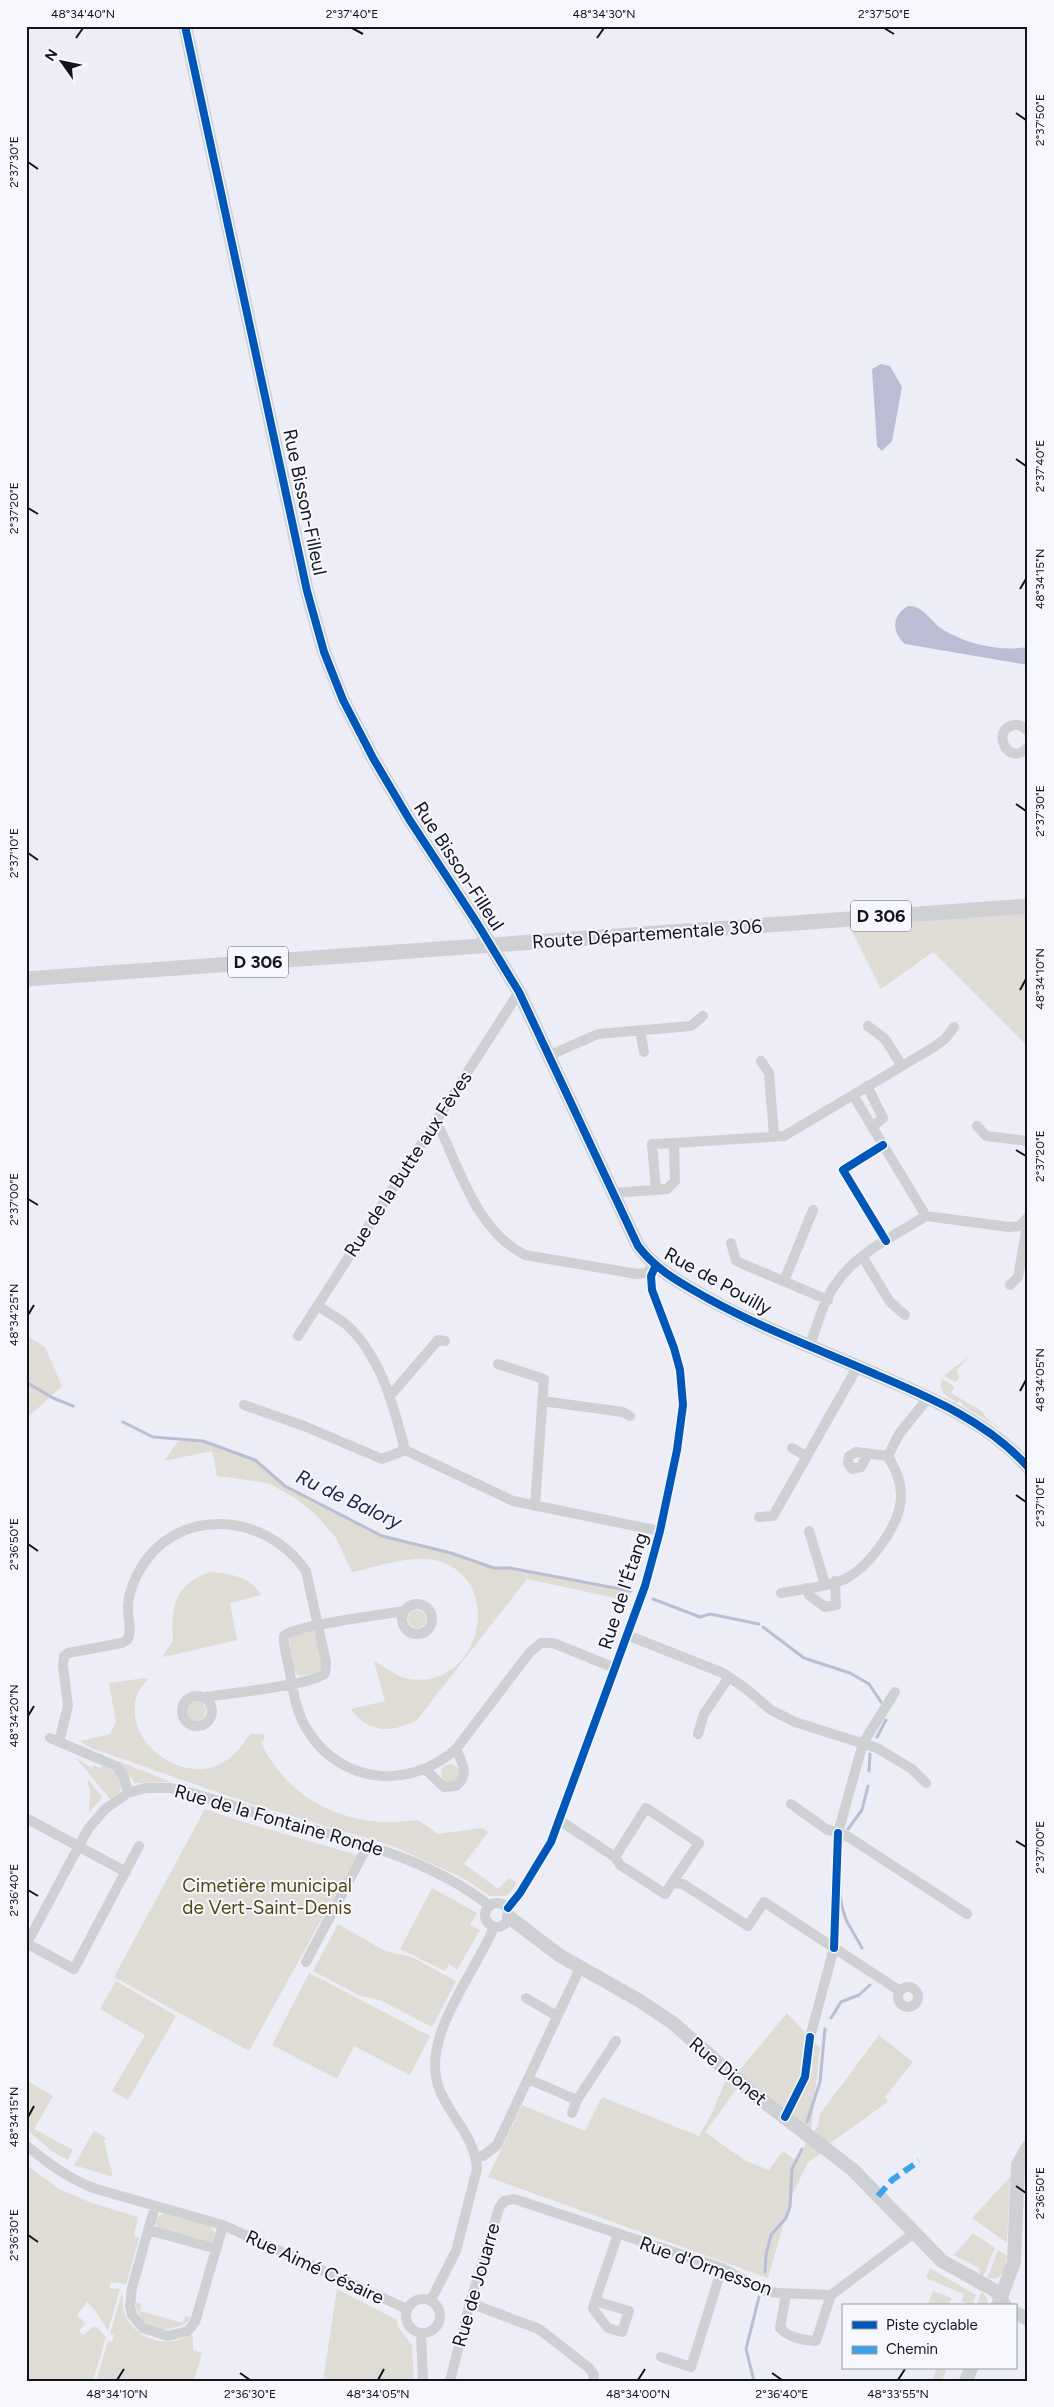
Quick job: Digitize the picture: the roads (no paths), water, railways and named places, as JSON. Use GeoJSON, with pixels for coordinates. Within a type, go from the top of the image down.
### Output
{"type":"FeatureCollection","features":[{"type":"Feature","properties":{"kind":"main road","name":"Route Départementale 306"},"geometry":{"type":"LineString","coordinates":[[26,979],[1028,906]]}},
{"type":"Feature","properties":{"kind":"street","name":"Rue Bisson-Filleul"},"geometry":{"type":"LineString","coordinates":[[185,26],[307,591],[324,652],[343,700],[373,758],[409,820],[491,946]]}},
{"type":"Feature","properties":{"kind":"street"},"geometry":{"type":"LineString","coordinates":[[1028,731],[1020,725],[1011,726],[1004,731],[1002,741],[1006,749],[1015,753],[1024,751],[1028,747]]}},
{"type":"Feature","properties":{"kind":"street","name":"Rue de Pouilly"},"geometry":{"type":"LineString","coordinates":[[491,946],[519,992],[550,1055],[638,1246],[656,1267],[737,1314],[929,1397],[990,1433],[1028,1467]]}},
{"type":"Feature","properties":{"kind":"street","name":"Rue de la Butte aux Fèves"},"geometry":{"type":"LineString","coordinates":[[298,1336],[519,992]]}},
{"type":"Feature","properties":{"kind":"street"},"geometry":{"type":"LineString","coordinates":[[550,1055],[598,1034],[691,1026],[703,1016]]}},
{"type":"Feature","properties":{"kind":"street"},"geometry":{"type":"LineString","coordinates":[[868,1026],[884,1039],[902,1066]]}},
{"type":"Feature","properties":{"kind":"street"},"geometry":{"type":"LineString","coordinates":[[656,1190],[652,1144],[784,1136],[945,1039],[954,1027]]}},
{"type":"Feature","properties":{"kind":"street"},"geometry":{"type":"LineString","coordinates":[[640,1030],[644,1052]]}},
{"type":"Feature","properties":{"kind":"street"},"geometry":{"type":"LineString","coordinates":[[761,1061],[769,1073],[774,1136]]}},
{"type":"Feature","properties":{"kind":"street"},"geometry":{"type":"LineString","coordinates":[[867,1086],[883,1118],[872,1127]]}},
{"type":"Feature","properties":{"kind":"street"},"geometry":{"type":"LineString","coordinates":[[853,1095],[926,1216]]}},
{"type":"Feature","properties":{"kind":"street"},"geometry":{"type":"LineString","coordinates":[[434,1124],[441,1131],[487,1226],[515,1250],[525,1255],[637,1274],[645,1273],[656,1267]]}},
{"type":"Feature","properties":{"kind":"street"},"geometry":{"type":"LineString","coordinates":[[977,1126],[986,1136],[1028,1141]]}},
{"type":"Feature","properties":{"kind":"street"},"geometry":{"type":"LineString","coordinates":[[613,1193],[667,1189],[675,1181],[674,1143]]}},
{"type":"Feature","properties":{"kind":"street"},"geometry":{"type":"LineString","coordinates":[[784,1281],[813,1210]]}},
{"type":"Feature","properties":{"kind":"street"},"geometry":{"type":"LineString","coordinates":[[810,1345],[834,1286],[862,1256],[926,1216],[1009,1227],[1020,1226],[1028,1217]]}},
{"type":"Feature","properties":{"kind":"street"},"geometry":{"type":"LineString","coordinates":[[1010,1285],[1018,1277],[1028,1221]]}},
{"type":"Feature","properties":{"kind":"street"},"geometry":{"type":"LineString","coordinates":[[731,1243],[736,1261],[828,1300]]}},
{"type":"Feature","properties":{"kind":"street"},"geometry":{"type":"LineString","coordinates":[[862,1256],[890,1302],[904,1315]]}},
{"type":"Feature","properties":{"kind":"street","name":"Rue de l'Étang"},"geometry":{"type":"LineString","coordinates":[[508,1913],[547,1849],[559,1820],[644,1586],[660,1531],[677,1450],[683,1405],[676,1356],[652,1290],[651,1276],[656,1267]]}},
{"type":"Feature","properties":{"kind":"street"},"geometry":{"type":"LineString","coordinates":[[318,1306],[349,1327],[376,1361],[390,1396],[405,1450]]}},
{"type":"Feature","properties":{"kind":"street"},"geometry":{"type":"LineString","coordinates":[[390,1396],[438,1340],[445,1341]]}},
{"type":"Feature","properties":{"kind":"street"},"geometry":{"type":"LineString","coordinates":[[498,1364],[544,1379],[535,1506]]}},
{"type":"Feature","properties":{"kind":"street"},"geometry":{"type":"LineString","coordinates":[[760,1517],[773,1516],[858,1366]]}},
{"type":"Feature","properties":{"kind":"street"},"geometry":{"type":"LineString","coordinates":[[888,1456],[899,1434],[929,1397]]}},
{"type":"Feature","properties":{"kind":"street"},"geometry":{"type":"LineString","coordinates":[[542,1401],[623,1412],[630,1416]]}},
{"type":"Feature","properties":{"kind":"street"},"geometry":{"type":"LineString","coordinates":[[244,1405],[304,1426],[356,1450],[382,1459],[405,1450],[513,1501],[660,1531]]}},
{"type":"Feature","properties":{"kind":"street"},"geometry":{"type":"LineString","coordinates":[[792,1448],[806,1456]]}},
{"type":"Feature","properties":{"kind":"street"},"geometry":{"type":"LineString","coordinates":[[868,1454],[888,1456]]}},
{"type":"Feature","properties":{"kind":"street"},"geometry":{"type":"LineString","coordinates":[[781,1593],[845,1579],[867,1562],[892,1527],[902,1497],[898,1473],[888,1456]]}},
{"type":"Feature","properties":{"kind":"street"},"geometry":{"type":"LineString","coordinates":[[139,1846],[74,1969],[26,1944],[96,1818],[128,1792],[124,1777],[116,1766],[55,1740],[68,1706],[63,1666],[64,1656],[122,1643],[127,1640],[130,1630],[128,1605],[138,1574],[152,1553],[173,1537],[205,1524],[220,1523],[246,1526],[277,1541],[299,1560],[306,1570],[326,1662],[325,1673],[319,1678],[292,1684],[204,1697]]}},
{"type":"Feature","properties":{"kind":"street"},"geometry":{"type":"LineString","coordinates":[[806,1588],[809,1595],[824,1607],[836,1605],[830,1582],[809,1531]]}},
{"type":"Feature","properties":{"kind":"street"},"geometry":{"type":"LineString","coordinates":[[404,1611],[290,1631],[284,1636],[292,1684],[307,1731],[335,1760],[346,1767],[380,1776],[394,1777],[425,1769],[440,1761],[456,1749],[530,1652],[541,1643],[553,1643],[615,1668]]}},
{"type":"Feature","properties":{"kind":"street"},"geometry":{"type":"LineString","coordinates":[[627,1634],[696,1661],[729,1677],[779,1715],[836,1736],[877,1748],[912,1769],[926,1783]]}},
{"type":"Feature","properties":{"kind":"street"},"geometry":{"type":"LineString","coordinates":[[698,1734],[704,1714],[729,1677]]}},
{"type":"Feature","properties":{"kind":"street"},"geometry":{"type":"LineString","coordinates":[[838,1833],[862,1743],[895,1692]]}},
{"type":"Feature","properties":{"kind":"street"},"geometry":{"type":"LineString","coordinates":[[425,1769],[444,1787],[456,1786],[464,1776],[465,1769],[456,1749]]}},
{"type":"Feature","properties":{"kind":"street","name":"Rue de la Fontaine Ronde"},"geometry":{"type":"LineString","coordinates":[[128,1792],[153,1787],[180,1790],[368,1845],[405,1858],[442,1875],[490,1906]]}},
{"type":"Feature","properties":{"kind":"street"},"geometry":{"type":"LineString","coordinates":[[791,1804],[826,1829],[847,1836],[967,1914]]}},
{"type":"Feature","properties":{"kind":"street"},"geometry":{"type":"LineString","coordinates":[[559,1820],[615,1857],[620,1865],[665,1894],[699,1843],[646,1808],[615,1857]]}},
{"type":"Feature","properties":{"kind":"street"},"geometry":{"type":"LineString","coordinates":[[26,1818],[126,1872]]}},
{"type":"Feature","properties":{"kind":"street"},"geometry":{"type":"LineString","coordinates":[[306,1962],[368,1845]]}},
{"type":"Feature","properties":{"kind":"street"},"geometry":{"type":"LineString","coordinates":[[672,1883],[683,1884],[748,1926],[764,1902],[900,1992]]}},
{"type":"Feature","properties":{"kind":"street"},"geometry":{"type":"LineString","coordinates":[[501,1903],[508,1913],[505,1924],[494,1926],[486,1919],[486,1912],[490,1906],[501,1903]]}},
{"type":"Feature","properties":{"kind":"street","name":"Rue Dionet"},"geometry":{"type":"LineString","coordinates":[[508,1913],[580,1968],[640,2001],[673,2023],[750,2091],[852,2169],[942,2261],[996,2291],[1001,2304]]}},
{"type":"Feature","properties":{"kind":"street"},"geometry":{"type":"LineString","coordinates":[[431,2300],[450,2266],[461,2236],[477,2169],[476,2157],[470,2138],[441,2092],[436,2075],[435,2057],[442,2029],[494,1926]]}},
{"type":"Feature","properties":{"kind":"street"},"geometry":{"type":"LineString","coordinates":[[810,2037],[834,1948]]}},
{"type":"Feature","properties":{"kind":"street"},"geometry":{"type":"LineString","coordinates":[[476,2157],[483,2156],[497,2144],[580,1968]]}},
{"type":"Feature","properties":{"kind":"street"},"geometry":{"type":"LineString","coordinates":[[526,1998],[557,2016]]}},
{"type":"Feature","properties":{"kind":"street"},"geometry":{"type":"LineString","coordinates":[[572,2113],[577,2100],[616,2041]]}},
{"type":"Feature","properties":{"kind":"street"},"geometry":{"type":"LineString","coordinates":[[528,2079],[577,2100]]}},
{"type":"Feature","properties":{"kind":"street","name":"Rue Aimé Césaire"},"geometry":{"type":"LineString","coordinates":[[26,2145],[56,2169],[77,2181],[96,2189],[223,2225],[407,2309]]}},
{"type":"Feature","properties":{"kind":"street"},"geometry":{"type":"LineString","coordinates":[[1001,2304],[1014,2262],[1018,2165],[1028,2147]]}},
{"type":"Feature","properties":{"kind":"street","name":"Rue d'Ormesson"},"geometry":{"type":"LineString","coordinates":[[514,2199],[722,2268],[765,2291],[786,2294],[830,2295]]}},
{"type":"Feature","properties":{"kind":"street","name":"Rue de Jouarre"},"geometry":{"type":"LineString","coordinates":[[450,2381],[470,2303],[498,2208],[504,2201],[514,2199]]}},
{"type":"Feature","properties":{"kind":"street","name":"Rue Aimé Césaire"},"geometry":{"type":"LineString","coordinates":[[155,2206],[130,2306],[137,2323],[160,2335],[177,2335],[192,2327],[223,2225]]}},
{"type":"Feature","properties":{"kind":"street","name":"Rue Aimé Césaire"},"geometry":{"type":"LineString","coordinates":[[148,2230],[216,2249]]}},
{"type":"Feature","properties":{"kind":"street"},"geometry":{"type":"LineString","coordinates":[[786,2294],[780,2328],[785,2334],[809,2341],[816,2341],[830,2295],[914,2233]]}},
{"type":"Feature","properties":{"kind":"street"},"geometry":{"type":"LineString","coordinates":[[595,2301],[618,2234]]}},
{"type":"Feature","properties":{"kind":"street"},"geometry":{"type":"LineString","coordinates":[[661,2357],[691,2367],[722,2268]]}},
{"type":"Feature","properties":{"kind":"street"},"geometry":{"type":"LineString","coordinates":[[420,2298],[431,2300],[439,2309],[439,2320],[432,2330],[421,2333],[408,2325],[407,2309],[410,2304],[420,2298]]}},
{"type":"Feature","properties":{"kind":"street"},"geometry":{"type":"LineString","coordinates":[[470,2303],[546,2333],[589,2368],[594,2375],[593,2381]]}},
{"type":"Feature","properties":{"kind":"street"},"geometry":{"type":"LineString","coordinates":[[1016,2313],[1028,2319]]}},
{"type":"Feature","properties":{"kind":"street"},"geometry":{"type":"LineString","coordinates":[[421,2333],[423,2381]]}},
{"type":"Feature","properties":{"kind":"water"},"geometry":{"type":"Polygon","coordinates":[[[881,364],[890,366],[902,387],[892,441],[882,451],[877,446],[872,369],[881,364]]]}},
{"type":"Feature","properties":{"kind":"water"},"geometry":{"type":"Polygon","coordinates":[[[908,606],[918,608],[942,629],[972,643],[1006,648],[1028,647],[1028,665],[905,644],[897,634],[895,624],[899,614],[908,606]]]}},
{"type":"Feature","properties":{"kind":"waterway","name":"Ru de Balory"},"geometry":{"type":"LineString","coordinates":[[26,1382],[53,1398],[73,1406]]}},
{"type":"Feature","properties":{"kind":"waterway","name":"Ru de Balory"},"geometry":{"type":"LineString","coordinates":[[123,1422],[153,1437],[203,1441],[255,1460],[285,1486],[382,1536],[451,1553],[494,1568],[510,1568],[631,1591]]}},
{"type":"Feature","properties":{"kind":"waterway","name":"Ru de Balory"},"geometry":{"type":"LineString","coordinates":[[653,1599],[700,1617],[710,1614],[759,1624]]}},
{"type":"Feature","properties":{"kind":"waterway","name":"Ru de Balory"},"geometry":{"type":"LineString","coordinates":[[763,1627],[804,1658],[850,1673],[869,1684],[881,1702]]}},
{"type":"Feature","properties":{"kind":"waterway","name":"Ru de Balory"},"geometry":{"type":"LineString","coordinates":[[877,1737],[886,1720]]}},
{"type":"Feature","properties":{"kind":"waterway","name":"Ru de Balory"},"geometry":{"type":"LineString","coordinates":[[869,1771],[870,1754]]}},
{"type":"Feature","properties":{"kind":"waterway","name":"Ru de Balory"},"geometry":{"type":"LineString","coordinates":[[848,1829],[862,1810],[868,1786]]}},
{"type":"Feature","properties":{"kind":"waterway","name":"Ru de Balory"},"geometry":{"type":"LineString","coordinates":[[842,1841],[839,1869],[839,1889],[842,1908],[862,1948]]}},
{"type":"Feature","properties":{"kind":"waterway","name":"Ru de Balory"},"geometry":{"type":"LineString","coordinates":[[831,2018],[841,2002],[859,1995],[870,1985]]}},
{"type":"Feature","properties":{"kind":"waterway","name":"Ru de Balory"},"geometry":{"type":"LineString","coordinates":[[807,2122],[820,2082],[825,2029]]}},
{"type":"Feature","properties":{"kind":"waterway","name":"Ru de Balory"},"geometry":{"type":"LineString","coordinates":[[765,2272],[766,2255],[771,2235],[786,2218],[790,2207],[792,2169],[802,2149]]}},
{"type":"Feature","properties":{"kind":"waterway","name":"Ru de Balory"},"geometry":{"type":"LineString","coordinates":[[754,2381],[746,2349],[759,2297]]}},
{"type":"Feature","properties":{"kind":"park label","name":"Cimetière municipal de Vert-Saint-Denis"},"geometry":{"type":"Point","coordinates":[267,1896]}}]}
